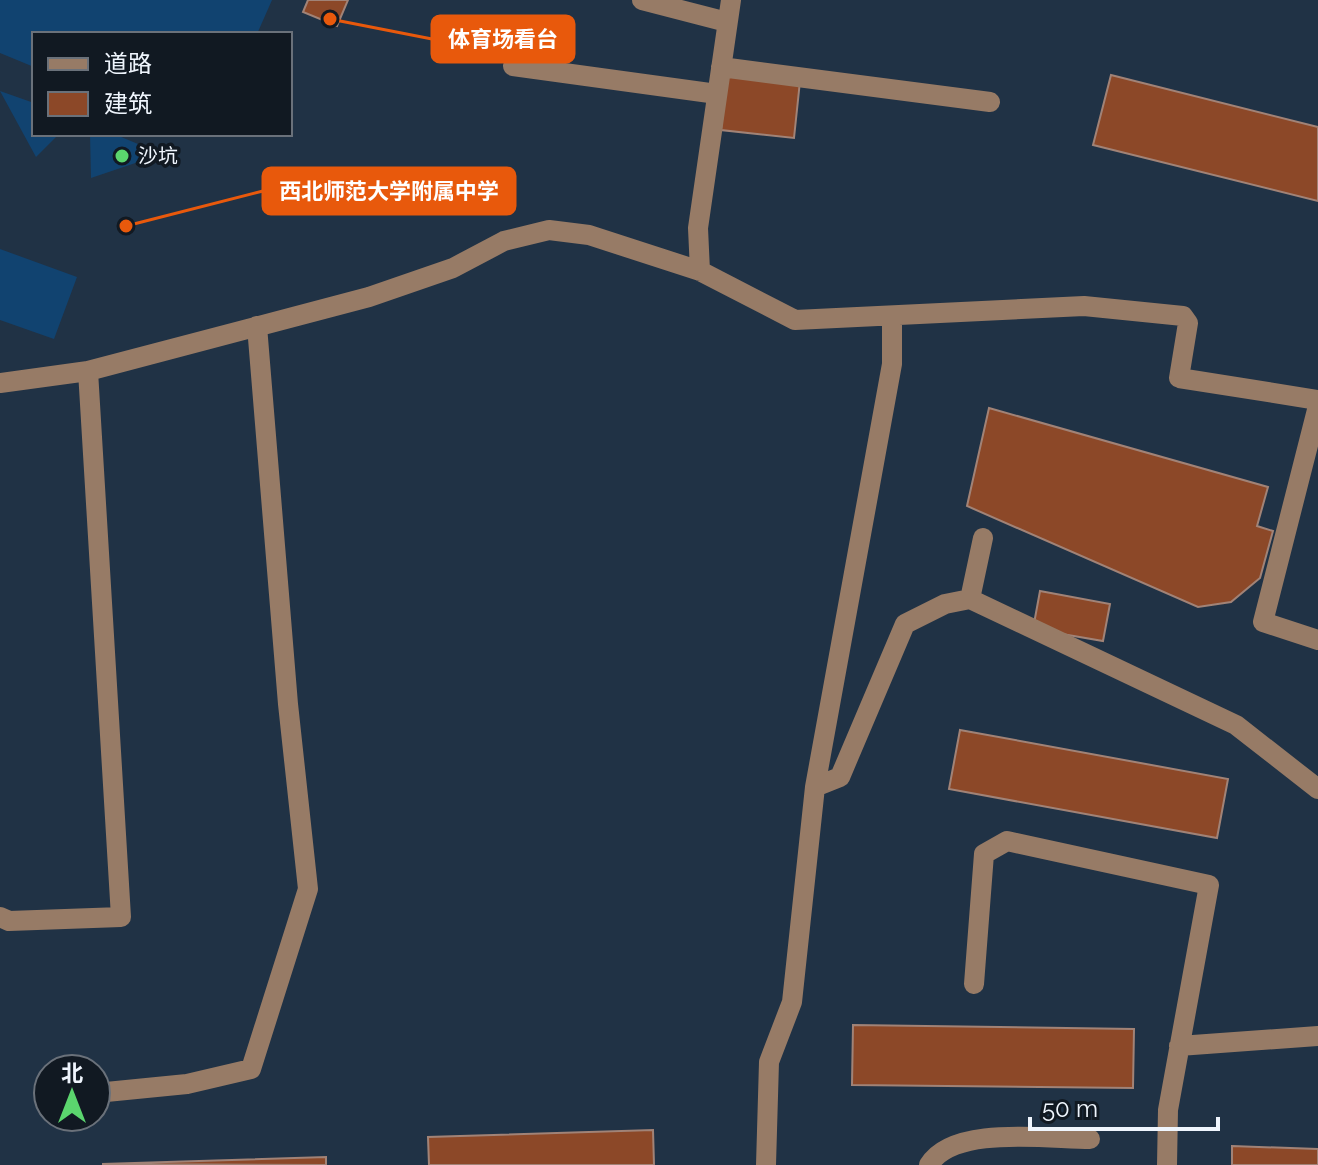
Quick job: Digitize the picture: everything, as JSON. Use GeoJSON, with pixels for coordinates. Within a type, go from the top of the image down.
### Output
{"type":"FeatureCollection","features":[{"type":"Feature","properties":{"kind":"street"},"geometry":{"type":"LineString","coordinates":[[642,0],[727,22]]}},
{"type":"Feature","properties":{"kind":"street"},"geometry":{"type":"LineString","coordinates":[[700,271],[698,228],[731,0]]}},
{"type":"Feature","properties":{"kind":"street"},"geometry":{"type":"LineString","coordinates":[[513,66],[717,94]]}},
{"type":"Feature","properties":{"kind":"street"},"geometry":{"type":"LineString","coordinates":[[721,67],[990,102]]}},
{"type":"Feature","properties":{"kind":"street"},"geometry":{"type":"LineString","coordinates":[[0,383],[88,371],[369,297],[453,268],[504,241],[549,230],[589,235],[700,271],[795,320],[1084,306],[1183,316],[1188,323],[1179,378],[1318,403],[1263,622],[1318,640]]}},
{"type":"Feature","properties":{"kind":"street"},"geometry":{"type":"LineString","coordinates":[[766,1165],[769,1062],[792,1002],[815,787],[892,364],[892,317]]}},
{"type":"Feature","properties":{"kind":"street"},"geometry":{"type":"LineString","coordinates":[[112,1091],[187,1084],[251,1069],[308,889],[288,704],[257,326]]}},
{"type":"Feature","properties":{"kind":"street"},"geometry":{"type":"LineString","coordinates":[[0,917],[9,921],[121,917],[88,371]]}},
{"type":"Feature","properties":{"kind":"street"},"geometry":{"type":"LineString","coordinates":[[970,599],[983,538]]}},
{"type":"Feature","properties":{"kind":"street"},"geometry":{"type":"LineString","coordinates":[[815,787],[840,777],[905,624],[945,604],[970,599],[1236,725],[1318,789]]}},
{"type":"Feature","properties":{"kind":"street"},"geometry":{"type":"LineString","coordinates":[[974,984],[984,854],[1007,841],[1209,885],[1168,1110],[1167,1165]]}},
{"type":"Feature","properties":{"kind":"street"},"geometry":{"type":"LineString","coordinates":[[1179,1046],[1318,1036]]}},
{"type":"Feature","properties":{"kind":"street"},"geometry":{"type":"LineString","coordinates":[[929,1165],[947,1146],[975,1139],[1090,1139]]}},
{"type":"Feature","properties":{"kind":"shaded area"},"geometry":{"type":"Polygon","coordinates":[[[0,0],[272,0],[258,32],[32,32],[32,66],[0,53],[0,0]]]}},
{"type":"Feature","properties":{"kind":"shaded area"},"geometry":{"type":"Polygon","coordinates":[[[0,91],[32,102],[32,136],[57,136],[36,157],[0,91]]]}},
{"type":"Feature","properties":{"kind":"shaded area","name":"沙坑"},"geometry":{"type":"Polygon","coordinates":[[[90,136],[119,136],[162,154],[91,178],[90,136]]]}},
{"type":"Feature","properties":{"kind":"shaded area"},"geometry":{"type":"Polygon","coordinates":[[[0,249],[77,277],[54,339],[0,320],[0,249]]]}},
{"type":"Feature","properties":{"kind":"building"},"geometry":{"type":"Polygon","coordinates":[[[308,0],[348,0],[337,26],[303,12],[308,0]]]}},
{"type":"Feature","properties":{"kind":"building"},"geometry":{"type":"Polygon","coordinates":[[[727,73],[800,81],[794,138],[721,130],[727,73]]]}},
{"type":"Feature","properties":{"kind":"building"},"geometry":{"type":"Polygon","coordinates":[[[1111,75],[1318,127],[1318,201],[1093,145],[1111,75]]]}},
{"type":"Feature","properties":{"kind":"building"},"geometry":{"type":"Polygon","coordinates":[[[989,408],[1268,487],[1257,526],[1273,531],[1260,578],[1231,602],[1198,607],[967,506],[989,408]]]}},
{"type":"Feature","properties":{"kind":"building"},"geometry":{"type":"Polygon","coordinates":[[[1040,591],[1110,604],[1103,641],[1033,629],[1040,591]]]}},
{"type":"Feature","properties":{"kind":"building"},"geometry":{"type":"Polygon","coordinates":[[[960,730],[1228,779],[1217,838],[949,789],[960,730]]]}},
{"type":"Feature","properties":{"kind":"building"},"geometry":{"type":"Polygon","coordinates":[[[853,1025],[1134,1029],[1133,1088],[852,1085],[853,1025]]]}},
{"type":"Feature","properties":{"kind":"building"},"geometry":{"type":"Polygon","coordinates":[[[653,1130],[654,1165],[429,1165],[428,1137],[653,1130]]]}},
{"type":"Feature","properties":{"kind":"building"},"geometry":{"type":"Polygon","coordinates":[[[1232,1146],[1318,1149],[1318,1165],[1232,1165],[1232,1146]]]}},
{"type":"Feature","properties":{"kind":"building"},"geometry":{"type":"Polygon","coordinates":[[[326,1157],[326,1165],[102,1164],[326,1157]]]}},
{"type":"Feature","properties":{"kind":"place","name":"体育场看台"},"geometry":{"type":"Point","coordinates":[330,19]}},
{"type":"Feature","properties":{"kind":"place","name":"沙坑"},"geometry":{"type":"Point","coordinates":[122,156]}},
{"type":"Feature","properties":{"kind":"place","name":"西北师范大学附属中学"},"geometry":{"type":"Point","coordinates":[126,226]}}]}
